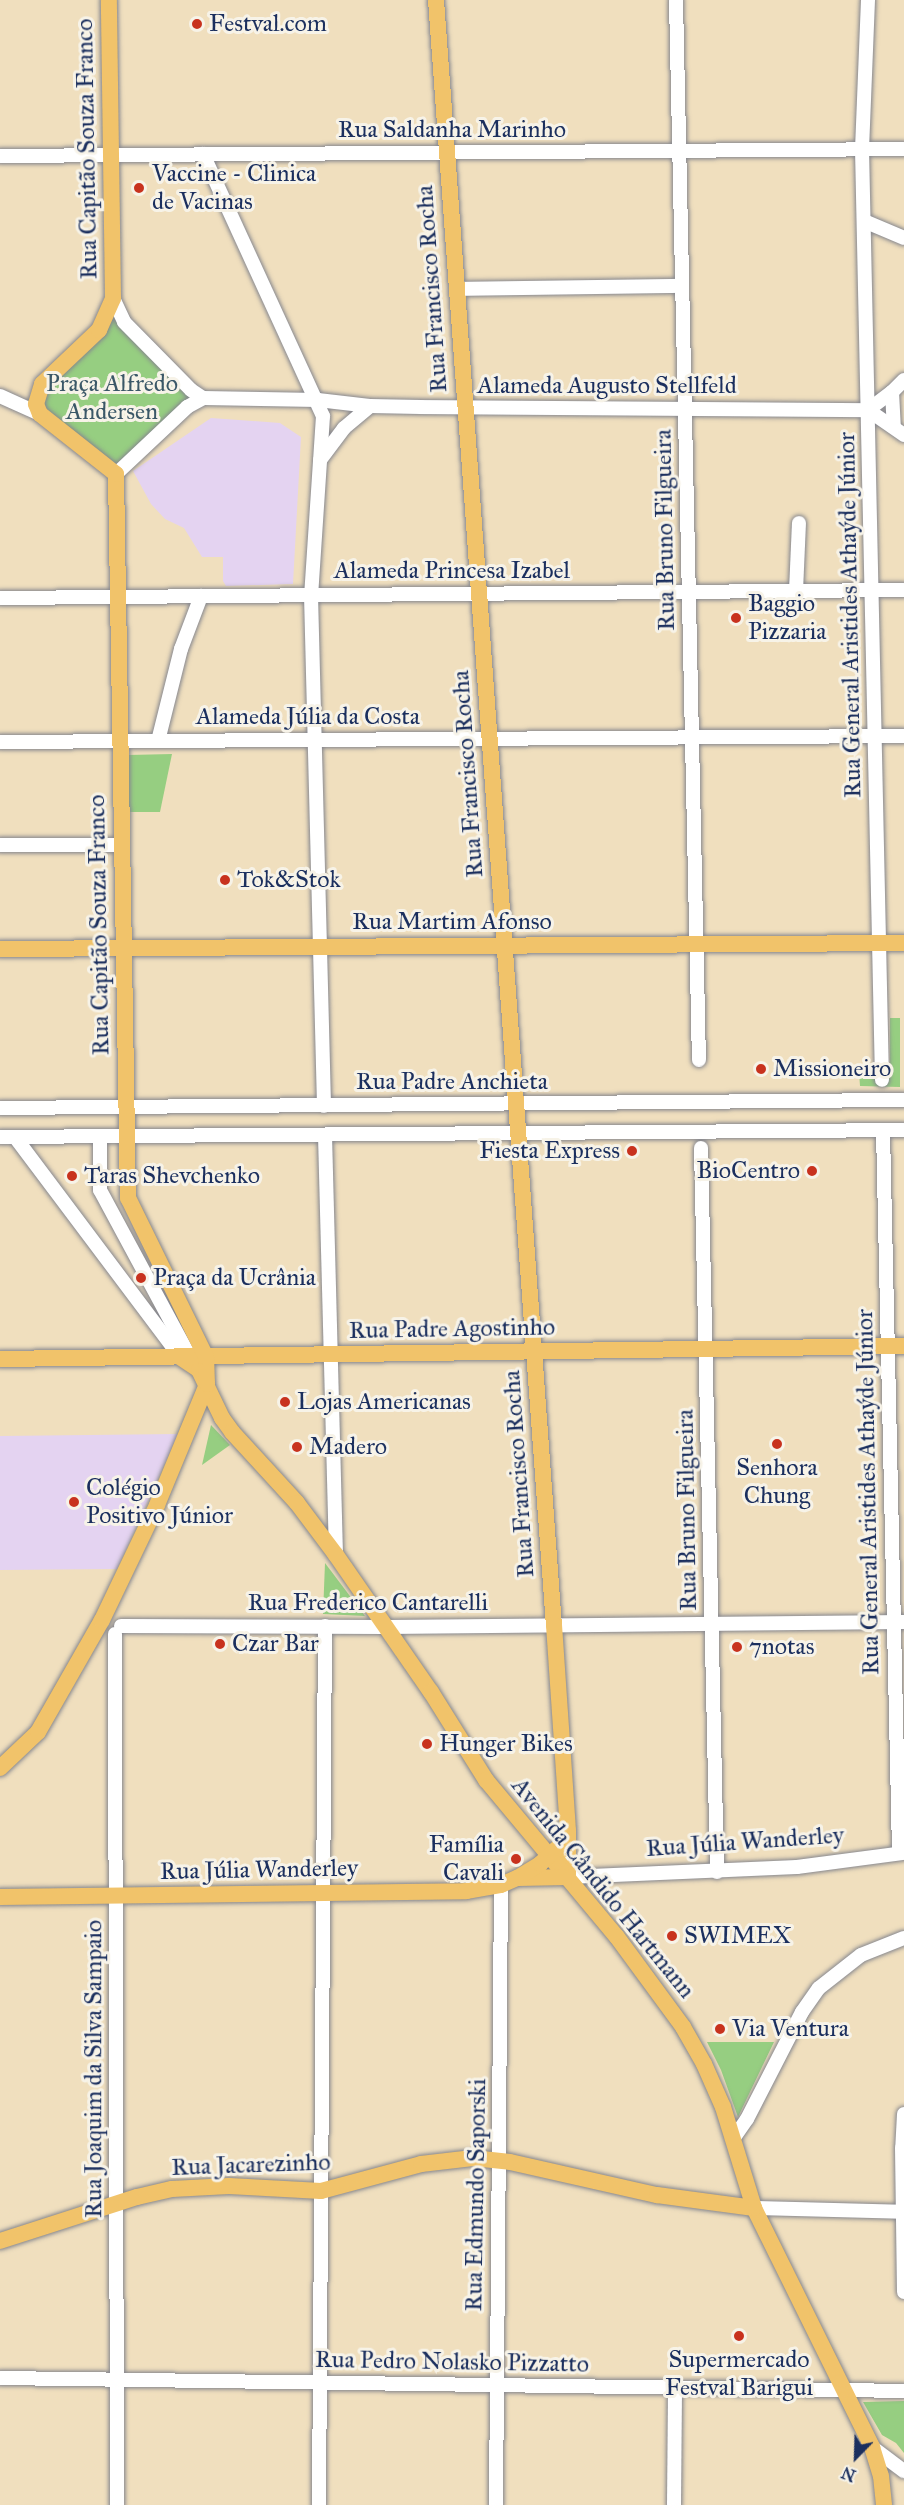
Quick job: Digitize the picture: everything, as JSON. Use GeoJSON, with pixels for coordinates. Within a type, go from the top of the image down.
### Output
{"type":"FeatureCollection","features":[{"type":"Feature","properties":{"kind":"main road","name":"Rua Capitão Souza Franco"},"geometry":{"type":"LineString","coordinates":[[108,0],[113,298]]}},
{"type":"Feature","properties":{"kind":"main road","name":"Rua Francisco Rocha"},"geometry":{"type":"LineString","coordinates":[[435,0],[554,1625],[568,1831],[568,1877]]}},
{"type":"Feature","properties":{"kind":"main road"},"geometry":{"type":"LineString","coordinates":[[113,298],[104,322],[94,337],[42,384],[37,396],[40,414],[116,474]]}},
{"type":"Feature","properties":{"kind":"main road","name":"Rua Capitão Souza Franco"},"geometry":{"type":"LineString","coordinates":[[116,474],[126,1136],[130,1206],[192,1357]]}},
{"type":"Feature","properties":{"kind":"main road","name":"Rua Martim Afonso"},"geometry":{"type":"LineString","coordinates":[[0,949],[904,943]]}},
{"type":"Feature","properties":{"kind":"main road","name":"Rua Padre Agostinho"},"geometry":{"type":"LineString","coordinates":[[0,1359],[896,1346]]}},
{"type":"Feature","properties":{"kind":"main road"},"geometry":{"type":"LineString","coordinates":[[192,1357],[207,1384]]}},
{"type":"Feature","properties":{"kind":"main road"},"geometry":{"type":"LineString","coordinates":[[192,1357],[194,1365],[207,1384]]}},
{"type":"Feature","properties":{"kind":"main road"},"geometry":{"type":"LineString","coordinates":[[0,1768],[38,1732],[102,1620],[157,1504],[207,1384]]}},
{"type":"Feature","properties":{"kind":"main road","name":"Avenida Cândido Hartmann"},"geometry":{"type":"LineString","coordinates":[[207,1384],[214,1404],[232,1432],[297,1503],[336,1555],[486,1780],[638,1963],[683,2026],[713,2083],[754,2208],[872,2447],[881,2476],[884,2505]]}},
{"type":"Feature","properties":{"kind":"main road"},"geometry":{"type":"LineString","coordinates":[[550,1856],[568,1831]]}},
{"type":"Feature","properties":{"kind":"main road","name":"Rua Júlia Wanderley"},"geometry":{"type":"LineString","coordinates":[[509,1882],[550,1856]]}},
{"type":"Feature","properties":{"kind":"main road","name":"Rua Júlia Wanderley"},"geometry":{"type":"LineString","coordinates":[[0,1897],[446,1892],[509,1882],[568,1877]]}},
{"type":"Feature","properties":{"kind":"main road","name":"Rua Jacarezinho"},"geometry":{"type":"LineString","coordinates":[[0,2241],[152,2193],[192,2187],[321,2191],[439,2161],[499,2160],[631,2190],[754,2208]]}},
{"type":"Feature","properties":{"kind":"street","name":"Rua Bruno Filgueira"},"geometry":{"type":"LineString","coordinates":[[676,0],[699,1060]]}},
{"type":"Feature","properties":{"kind":"street","name":"Rua General Aristides Athaýde Júnior"},"geometry":{"type":"LineString","coordinates":[[868,0],[862,149],[882,1080]]}},
{"type":"Feature","properties":{"kind":"street","name":"Rua Saldanha Marinho"},"geometry":{"type":"LineString","coordinates":[[0,156],[904,149]]}},
{"type":"Feature","properties":{"kind":"street"},"geometry":{"type":"LineString","coordinates":[[203,154],[318,400],[323,416],[311,595],[324,1106]]}},
{"type":"Feature","properties":{"kind":"street"},"geometry":{"type":"LineString","coordinates":[[864,221],[904,238]]}},
{"type":"Feature","properties":{"kind":"street"},"geometry":{"type":"LineString","coordinates":[[457,289],[682,286]]}},
{"type":"Feature","properties":{"kind":"street"},"geometry":{"type":"LineString","coordinates":[[113,298],[124,322],[191,390],[203,398],[187,407],[116,474]]}},
{"type":"Feature","properties":{"kind":"street"},"geometry":{"type":"LineString","coordinates":[[899,431],[868,410],[892,393],[904,380]]}},
{"type":"Feature","properties":{"kind":"street"},"geometry":{"type":"LineString","coordinates":[[892,393],[899,431]]}},
{"type":"Feature","properties":{"kind":"street"},"geometry":{"type":"LineString","coordinates":[[0,396],[40,414]]}},
{"type":"Feature","properties":{"kind":"street","name":"Alameda Augusto Stellfeld"},"geometry":{"type":"LineString","coordinates":[[203,398],[318,400],[370,406],[465,408],[868,410]]}},
{"type":"Feature","properties":{"kind":"street"},"geometry":{"type":"LineString","coordinates":[[320,460],[344,428],[370,406]]}},
{"type":"Feature","properties":{"kind":"street"},"geometry":{"type":"LineString","coordinates":[[796,591],[799,523]]}},
{"type":"Feature","properties":{"kind":"street","name":"Alameda Princesa Izabel"},"geometry":{"type":"LineString","coordinates":[[0,598],[904,590]]}},
{"type":"Feature","properties":{"kind":"street"},"geometry":{"type":"LineString","coordinates":[[158,741],[178,660],[201,596]]}},
{"type":"Feature","properties":{"kind":"street","name":"Alameda Júlia da Costa"},"geometry":{"type":"LineString","coordinates":[[0,742],[904,736]]}},
{"type":"Feature","properties":{"kind":"street"},"geometry":{"type":"LineString","coordinates":[[0,845],[122,844]]}},
{"type":"Feature","properties":{"kind":"street","name":"Rua Padre Anchieta"},"geometry":{"type":"LineString","coordinates":[[0,1108],[904,1100]]}},
{"type":"Feature","properties":{"kind":"street"},"geometry":{"type":"LineString","coordinates":[[0,1137],[904,1130]]}},
{"type":"Feature","properties":{"kind":"street","name":"Rua General Aristides Athaýde Júnior"},"geometry":{"type":"LineString","coordinates":[[883,1131],[896,1346],[901,1853]]}},
{"type":"Feature","properties":{"kind":"street"},"geometry":{"type":"LineString","coordinates":[[325,1135],[336,1555]]}},
{"type":"Feature","properties":{"kind":"street"},"geometry":{"type":"LineString","coordinates":[[100,1136],[100,1190],[192,1357]]}},
{"type":"Feature","properties":{"kind":"street"},"geometry":{"type":"LineString","coordinates":[[15,1137],[192,1357]]}},
{"type":"Feature","properties":{"kind":"street","name":"Rua Bruno Filgueira"},"geometry":{"type":"LineString","coordinates":[[701,1148],[717,1872]]}},
{"type":"Feature","properties":{"kind":"street","name":"Rua Frederico Cantarelli"},"geometry":{"type":"LineString","coordinates":[[102,1620],[107,1616],[114,1616],[119,1620],[118,1630],[325,1626],[898,1622]]}},
{"type":"Feature","properties":{"kind":"street"},"geometry":{"type":"LineString","coordinates":[[319,2505],[325,1626]]}},
{"type":"Feature","properties":{"kind":"street","name":"Rua Joaquim da Silva Sampaio"},"geometry":{"type":"LineString","coordinates":[[117,2505],[118,1630]]}},
{"type":"Feature","properties":{"kind":"street","name":"Rua Júlia Wanderley"},"geometry":{"type":"LineString","coordinates":[[568,1877],[797,1867],[901,1853]]}},
{"type":"Feature","properties":{"kind":"street","name":"Rua Edmundo Saporski"},"geometry":{"type":"LineString","coordinates":[[496,2505],[499,2160],[509,1882]]}},
{"type":"Feature","properties":{"kind":"street"},"geometry":{"type":"LineString","coordinates":[[733,2139],[747,2119],[802,2012],[819,1988],[861,1955],[904,1938]]}},
{"type":"Feature","properties":{"kind":"street"},"geometry":{"type":"LineString","coordinates":[[904,2114],[904,2292]]}},
{"type":"Feature","properties":{"kind":"street"},"geometry":{"type":"LineString","coordinates":[[754,2208],[903,2212]]}},
{"type":"Feature","properties":{"kind":"street","name":"Rua Pedro Nolasko Pizzatto"},"geometry":{"type":"LineString","coordinates":[[0,2378],[904,2391]]}},
{"type":"Feature","properties":{"kind":"street"},"geometry":{"type":"LineString","coordinates":[[674,2505],[675,2387]]}},
{"type":"Feature","properties":{"kind":"street"},"geometry":{"type":"LineString","coordinates":[[872,2447],[904,2471]]}},
{"type":"Feature","properties":{"kind":"shaded area"},"geometry":{"type":"Polygon","coordinates":[[[211,418],[280,423],[301,437],[293,584],[226,586],[223,581],[223,557],[202,557],[184,528],[165,519],[151,504],[133,471],[211,418]]]}},
{"type":"Feature","properties":{"kind":"shaded area","name":"Colégio Positivo Júnior"},"geometry":{"type":"Polygon","coordinates":[[[178,1434],[117,1569],[0,1570],[0,1436],[178,1434]]]}},
{"type":"Feature","properties":{"kind":"green space","name":"Praça Alfredo Andersen"},"geometry":{"type":"Polygon","coordinates":[[[116,306],[196,394],[116,474],[40,414],[37,396],[116,306]]]}},
{"type":"Feature","properties":{"kind":"green space"},"geometry":{"type":"Polygon","coordinates":[[[172,754],[160,812],[128,812],[128,755],[172,754]]]}},
{"type":"Feature","properties":{"kind":"green space"},"geometry":{"type":"Polygon","coordinates":[[[890,1018],[900,1018],[900,1087],[860,1086],[859,1072],[890,1073],[890,1018]]]}},
{"type":"Feature","properties":{"kind":"green space"},"geometry":{"type":"Polygon","coordinates":[[[211,1425],[230,1445],[202,1465],[211,1425]]]}},
{"type":"Feature","properties":{"kind":"green space"},"geometry":{"type":"Polygon","coordinates":[[[325,1563],[365,1616],[323,1614],[325,1563]]]}},
{"type":"Feature","properties":{"kind":"green space"},"geometry":{"type":"Polygon","coordinates":[[[707,2042],[774,2042],[738,2117],[721,2070],[707,2042]]]}},
{"type":"Feature","properties":{"kind":"green space"},"geometry":{"type":"Polygon","coordinates":[[[904,2401],[904,2453],[896,2443],[882,2435],[863,2402],[904,2401]]]}},
{"type":"Feature","properties":{"kind":"place","name":"Festval.com"},"geometry":{"type":"Point","coordinates":[197,24]}},
{"type":"Feature","properties":{"kind":"place","name":"Vaccine - Clinica de Vacinas"},"geometry":{"type":"Point","coordinates":[139,188]}},
{"type":"Feature","properties":{"kind":"place","name":"Baggio Pizzaria"},"geometry":{"type":"Point","coordinates":[736,618]}},
{"type":"Feature","properties":{"kind":"place","name":"Tok&Stok"},"geometry":{"type":"Point","coordinates":[225,880]}},
{"type":"Feature","properties":{"kind":"place","name":"Missioneiro"},"geometry":{"type":"Point","coordinates":[761,1069]}},
{"type":"Feature","properties":{"kind":"place","name":"Fiesta Express"},"geometry":{"type":"Point","coordinates":[632,1151]}},
{"type":"Feature","properties":{"kind":"place","name":"BioCentro"},"geometry":{"type":"Point","coordinates":[812,1171]}},
{"type":"Feature","properties":{"kind":"place","name":"Taras Shevchenko"},"geometry":{"type":"Point","coordinates":[72,1176]}},
{"type":"Feature","properties":{"kind":"place","name":"Praça da Ucrânia"},"geometry":{"type":"Point","coordinates":[141,1278]}},
{"type":"Feature","properties":{"kind":"place","name":"Lojas Americanas"},"geometry":{"type":"Point","coordinates":[285,1402]}},
{"type":"Feature","properties":{"kind":"place","name":"Senhora Chung"},"geometry":{"type":"Point","coordinates":[777,1444]}},
{"type":"Feature","properties":{"kind":"place","name":"Madero"},"geometry":{"type":"Point","coordinates":[297,1447]}},
{"type":"Feature","properties":{"kind":"place","name":"Colégio Positivo Júnior"},"geometry":{"type":"Point","coordinates":[74,1502]}},
{"type":"Feature","properties":{"kind":"place","name":"Czar Bar"},"geometry":{"type":"Point","coordinates":[220,1644]}},
{"type":"Feature","properties":{"kind":"place","name":"7notas"},"geometry":{"type":"Point","coordinates":[737,1647]}},
{"type":"Feature","properties":{"kind":"place","name":"Hunger Bikes"},"geometry":{"type":"Point","coordinates":[427,1744]}},
{"type":"Feature","properties":{"kind":"place","name":"Família Cavali"},"geometry":{"type":"Point","coordinates":[516,1859]}},
{"type":"Feature","properties":{"kind":"place","name":"SWIMEX"},"geometry":{"type":"Point","coordinates":[672,1936]}},
{"type":"Feature","properties":{"kind":"place","name":"Via Ventura"},"geometry":{"type":"Point","coordinates":[720,2029]}},
{"type":"Feature","properties":{"kind":"place","name":"Supermercado Festval Barigui"},"geometry":{"type":"Point","coordinates":[739,2336]}}]}
